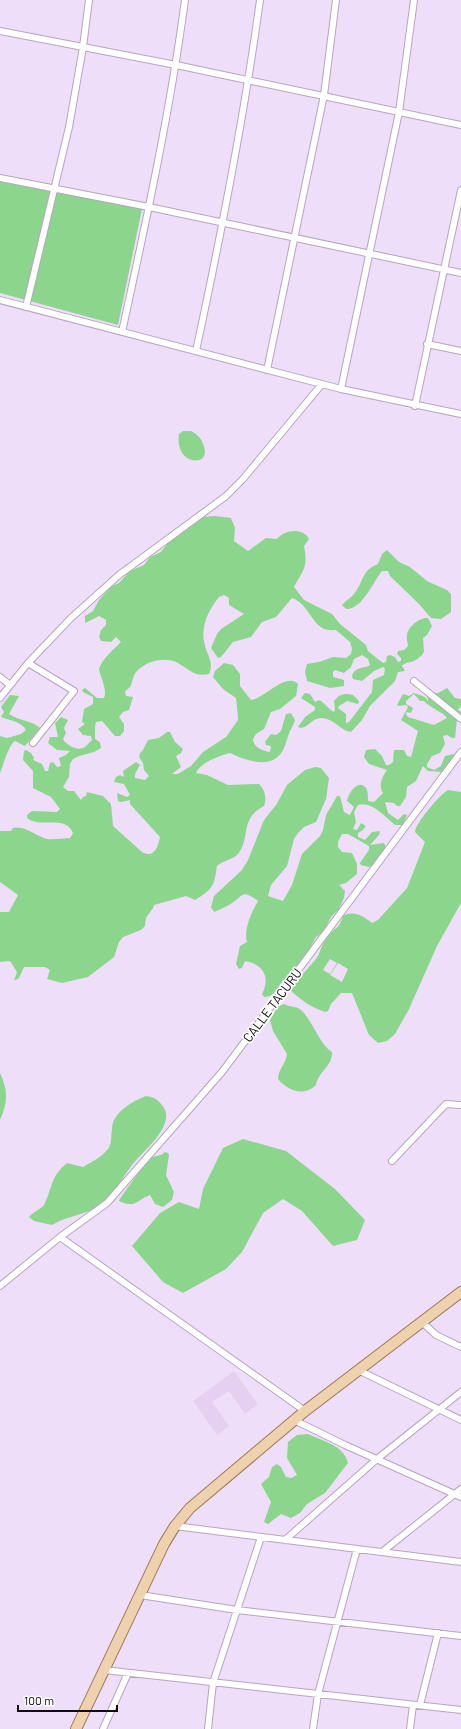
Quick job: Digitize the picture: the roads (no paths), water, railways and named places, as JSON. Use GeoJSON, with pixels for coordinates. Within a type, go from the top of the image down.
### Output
{"type":"FeatureCollection","features":[{"type":"Feature","properties":{"kind":"main road"},"geometry":{"type":"LineString","coordinates":[[76,1729],[164,1544],[175,1526],[190,1508],[305,1410],[461,1292]]}},
{"type":"Feature","properties":{"kind":"street"},"geometry":{"type":"LineString","coordinates":[[26,307],[53,189],[69,128],[83,47],[88,0]]}},
{"type":"Feature","properties":{"kind":"street"},"geometry":{"type":"LineString","coordinates":[[122,332],[149,207],[176,65],[185,0]]}},
{"type":"Feature","properties":{"kind":"street"},"geometry":{"type":"LineString","coordinates":[[196,351],[224,223],[249,80],[260,0]]}},
{"type":"Feature","properties":{"kind":"street"},"geometry":{"type":"LineString","coordinates":[[267,370],[296,239],[324,95],[336,0]]}},
{"type":"Feature","properties":{"kind":"street"},"geometry":{"type":"LineString","coordinates":[[341,389],[399,112],[414,0]]}},
{"type":"Feature","properties":{"kind":"street"},"geometry":{"type":"LineString","coordinates":[[0,31],[324,95],[461,125]]}},
{"type":"Feature","properties":{"kind":"street"},"geometry":{"type":"LineString","coordinates":[[0,178],[149,207],[370,255],[461,273]]}},
{"type":"Feature","properties":{"kind":"street"},"geometry":{"type":"LineString","coordinates":[[415,406],[461,190]]}},
{"type":"Feature","properties":{"kind":"street"},"geometry":{"type":"LineString","coordinates":[[0,300],[341,389],[415,406],[461,414]]}},
{"type":"Feature","properties":{"kind":"street"},"geometry":{"type":"LineString","coordinates":[[428,344],[461,351]]}},
{"type":"Feature","properties":{"kind":"street"},"geometry":{"type":"LineString","coordinates":[[0,698],[28,663],[72,618],[119,575],[226,496],[243,479],[322,384]]}},
{"type":"Feature","properties":{"kind":"street"},"geometry":{"type":"LineString","coordinates":[[28,663],[74,691],[33,743]]}},
{"type":"Feature","properties":{"kind":"street"},"geometry":{"type":"LineString","coordinates":[[0,677],[10,685]]}},
{"type":"Feature","properties":{"kind":"street"},"geometry":{"type":"LineString","coordinates":[[414,681],[461,719]]}},
{"type":"Feature","properties":{"kind":"street","name":"CALLE TACURU"},"geometry":{"type":"LineString","coordinates":[[0,1286],[60,1237],[107,1203],[222,1072],[461,752]]}},
{"type":"Feature","properties":{"kind":"street"},"geometry":{"type":"LineString","coordinates":[[392,1161],[446,1104],[461,1105]]}},
{"type":"Feature","properties":{"kind":"street"},"geometry":{"type":"LineString","coordinates":[[60,1237],[305,1410]]}},
{"type":"Feature","properties":{"kind":"street"},"geometry":{"type":"LineString","coordinates":[[422,1322],[436,1335],[461,1347]]}},
{"type":"Feature","properties":{"kind":"street"},"geometry":{"type":"LineString","coordinates":[[358,1370],[461,1420]]}},
{"type":"Feature","properties":{"kind":"street"},"geometry":{"type":"LineString","coordinates":[[285,1540],[377,1460],[461,1392]]}},
{"type":"Feature","properties":{"kind":"street"},"geometry":{"type":"LineString","coordinates":[[294,1420],[377,1460],[458,1495]]}},
{"type":"Feature","properties":{"kind":"street"},"geometry":{"type":"LineString","coordinates":[[382,1552],[458,1495],[461,1489]]}},
{"type":"Feature","properties":{"kind":"street"},"geometry":{"type":"LineString","coordinates":[[175,1526],[461,1562]]}},
{"type":"Feature","properties":{"kind":"street"},"geometry":{"type":"LineString","coordinates":[[208,1729],[213,1683],[260,1537]]}},
{"type":"Feature","properties":{"kind":"street"},"geometry":{"type":"LineString","coordinates":[[313,1729],[318,1694],[356,1549]]}},
{"type":"Feature","properties":{"kind":"street"},"geometry":{"type":"LineString","coordinates":[[140,1595],[237,1610],[460,1636],[461,1628]]}},
{"type":"Feature","properties":{"kind":"street"},"geometry":{"type":"LineString","coordinates":[[420,1705],[438,1633]]}},
{"type":"Feature","properties":{"kind":"street"},"geometry":{"type":"LineString","coordinates":[[104,1670],[461,1710]]}},
{"type":"Feature","properties":{"kind":"street"},"geometry":{"type":"LineString","coordinates":[[103,1729],[128,1673]]}},
{"type":"Feature","properties":{"kind":"street"},"geometry":{"type":"LineString","coordinates":[[410,1729],[413,1704]]}}]}
